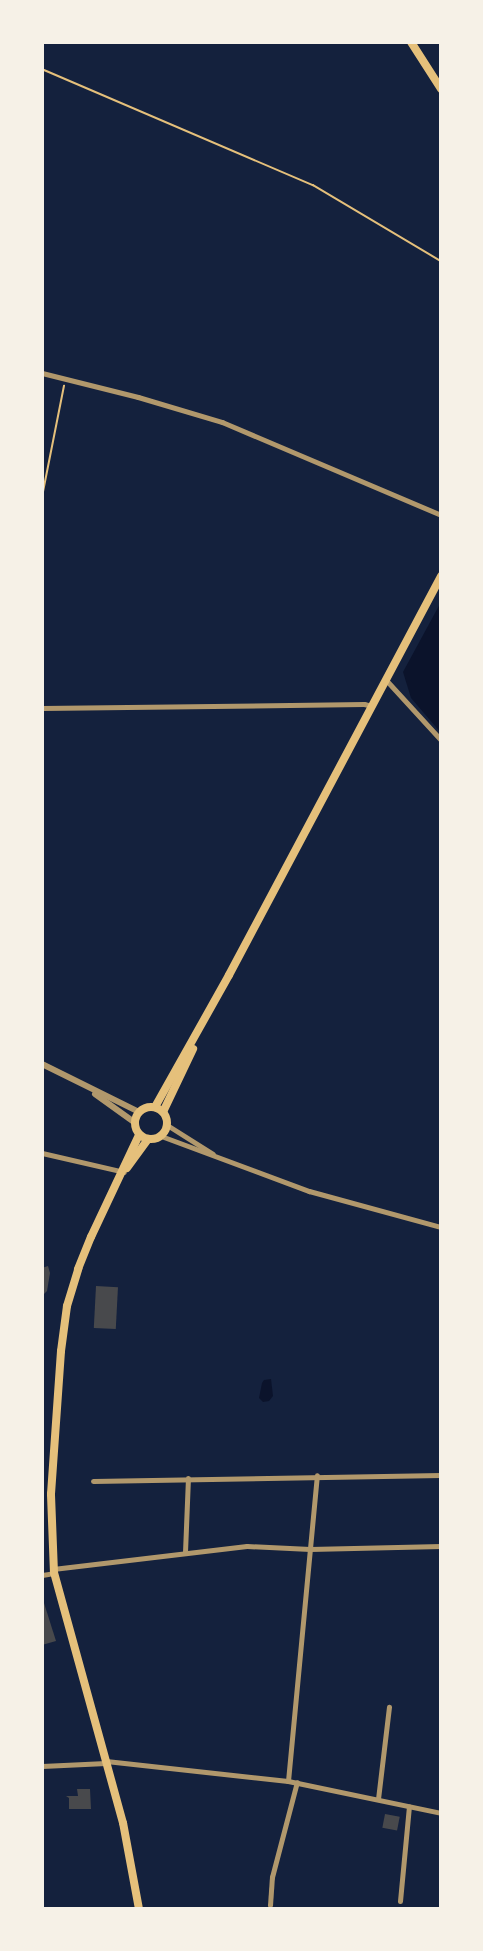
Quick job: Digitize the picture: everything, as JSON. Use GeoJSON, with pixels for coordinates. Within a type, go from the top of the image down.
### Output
{"type":"FeatureCollection","features":[{"type":"Feature","properties":{"kind":"main road"},"geometry":{"type":"LineString","coordinates":[[411,42],[441,88]]}},
{"type":"Feature","properties":{"kind":"main road"},"geometry":{"type":"LineString","coordinates":[[155,1107],[229,975],[441,576]]}},
{"type":"Feature","properties":{"kind":"main road"},"geometry":{"type":"LineString","coordinates":[[162,1112],[229,975]]}},
{"type":"Feature","properties":{"kind":"main road"},"geometry":{"type":"LineString","coordinates":[[139,1135],[148,1139],[161,1136],[167,1125],[162,1112],[155,1107],[146,1107],[139,1112],[134,1122],[139,1135],[124,1172],[87,1247],[67,1306],[60,1351],[51,1494],[53,1571],[123,1823],[139,1909]]}},
{"type":"Feature","properties":{"kind":"main road"},"geometry":{"type":"LineString","coordinates":[[124,1172],[148,1139]]}},
{"type":"Feature","properties":{"kind":"street"},"geometry":{"type":"LineString","coordinates":[[42,373],[222,422],[441,515]]}},
{"type":"Feature","properties":{"kind":"street"},"geometry":{"type":"LineString","coordinates":[[386,680],[441,740]]}},
{"type":"Feature","properties":{"kind":"street"},"geometry":{"type":"LineString","coordinates":[[42,708],[364,704],[372,706]]}},
{"type":"Feature","properties":{"kind":"street"},"geometry":{"type":"LineString","coordinates":[[42,1064],[139,1112]]}},
{"type":"Feature","properties":{"kind":"street"},"geometry":{"type":"LineString","coordinates":[[76,1082],[134,1122]]}},
{"type":"Feature","properties":{"kind":"street"},"geometry":{"type":"LineString","coordinates":[[167,1125],[222,1160]]}},
{"type":"Feature","properties":{"kind":"street"},"geometry":{"type":"LineString","coordinates":[[161,1136],[321,1194],[441,1227]]}},
{"type":"Feature","properties":{"kind":"street"},"geometry":{"type":"LineString","coordinates":[[42,1154],[124,1172]]}},
{"type":"Feature","properties":{"kind":"street"},"geometry":{"type":"LineString","coordinates":[[288,1780],[317,1475]]}},
{"type":"Feature","properties":{"kind":"street"},"geometry":{"type":"LineString","coordinates":[[93,1480],[441,1475]]}},
{"type":"Feature","properties":{"kind":"street"},"geometry":{"type":"LineString","coordinates":[[185,1552],[188,1478]]}},
{"type":"Feature","properties":{"kind":"street"},"geometry":{"type":"LineString","coordinates":[[42,1575],[53,1571],[185,1552],[247,1546],[310,1549],[441,1546]]}},
{"type":"Feature","properties":{"kind":"street"},"geometry":{"type":"LineString","coordinates":[[378,1798],[389,1707]]}},
{"type":"Feature","properties":{"kind":"street"},"geometry":{"type":"LineString","coordinates":[[42,1766],[106,1762],[288,1780],[441,1813]]}},
{"type":"Feature","properties":{"kind":"street"},"geometry":{"type":"LineString","coordinates":[[270,1905],[272,1877],[297,1782]]}},
{"type":"Feature","properties":{"kind":"street"},"geometry":{"type":"LineString","coordinates":[[400,1901],[409,1806]]}},
{"type":"Feature","properties":{"kind":"path"},"geometry":{"type":"LineString","coordinates":[[42,69],[313,185],[441,261]]}},
{"type":"Feature","properties":{"kind":"path"},"geometry":{"type":"LineString","coordinates":[[42,496],[66,378]]}},
{"type":"Feature","properties":{"kind":"water"},"geometry":{"type":"Polygon","coordinates":[[[441,602],[441,733],[411,698],[403,672],[441,602]]]}},
{"type":"Feature","properties":{"kind":"water"},"geometry":{"type":"Polygon","coordinates":[[[271,1379],[273,1396],[269,1401],[263,1402],[259,1398],[262,1383],[264,1380],[271,1379]]]}},
{"type":"Feature","properties":{"kind":"building"},"geometry":{"type":"Polygon","coordinates":[[[48,1266],[50,1273],[47,1291],[42,1296],[42,1268],[48,1266]]]}},
{"type":"Feature","properties":{"kind":"building"},"geometry":{"type":"Polygon","coordinates":[[[96,1286],[118,1287],[116,1329],[94,1328],[96,1286]]]}},
{"type":"Feature","properties":{"kind":"building"},"geometry":{"type":"Polygon","coordinates":[[[44,1603],[56,1641],[42,1645],[42,1604],[44,1603]]]}},
{"type":"Feature","properties":{"kind":"building"},"geometry":{"type":"Polygon","coordinates":[[[77,1789],[90,1789],[91,1809],[69,1809],[69,1798],[66,1796],[78,1796],[77,1789]]]}},
{"type":"Feature","properties":{"kind":"building"},"geometry":{"type":"Polygon","coordinates":[[[385,1814],[400,1817],[397,1831],[382,1828],[385,1814]]]}}]}
